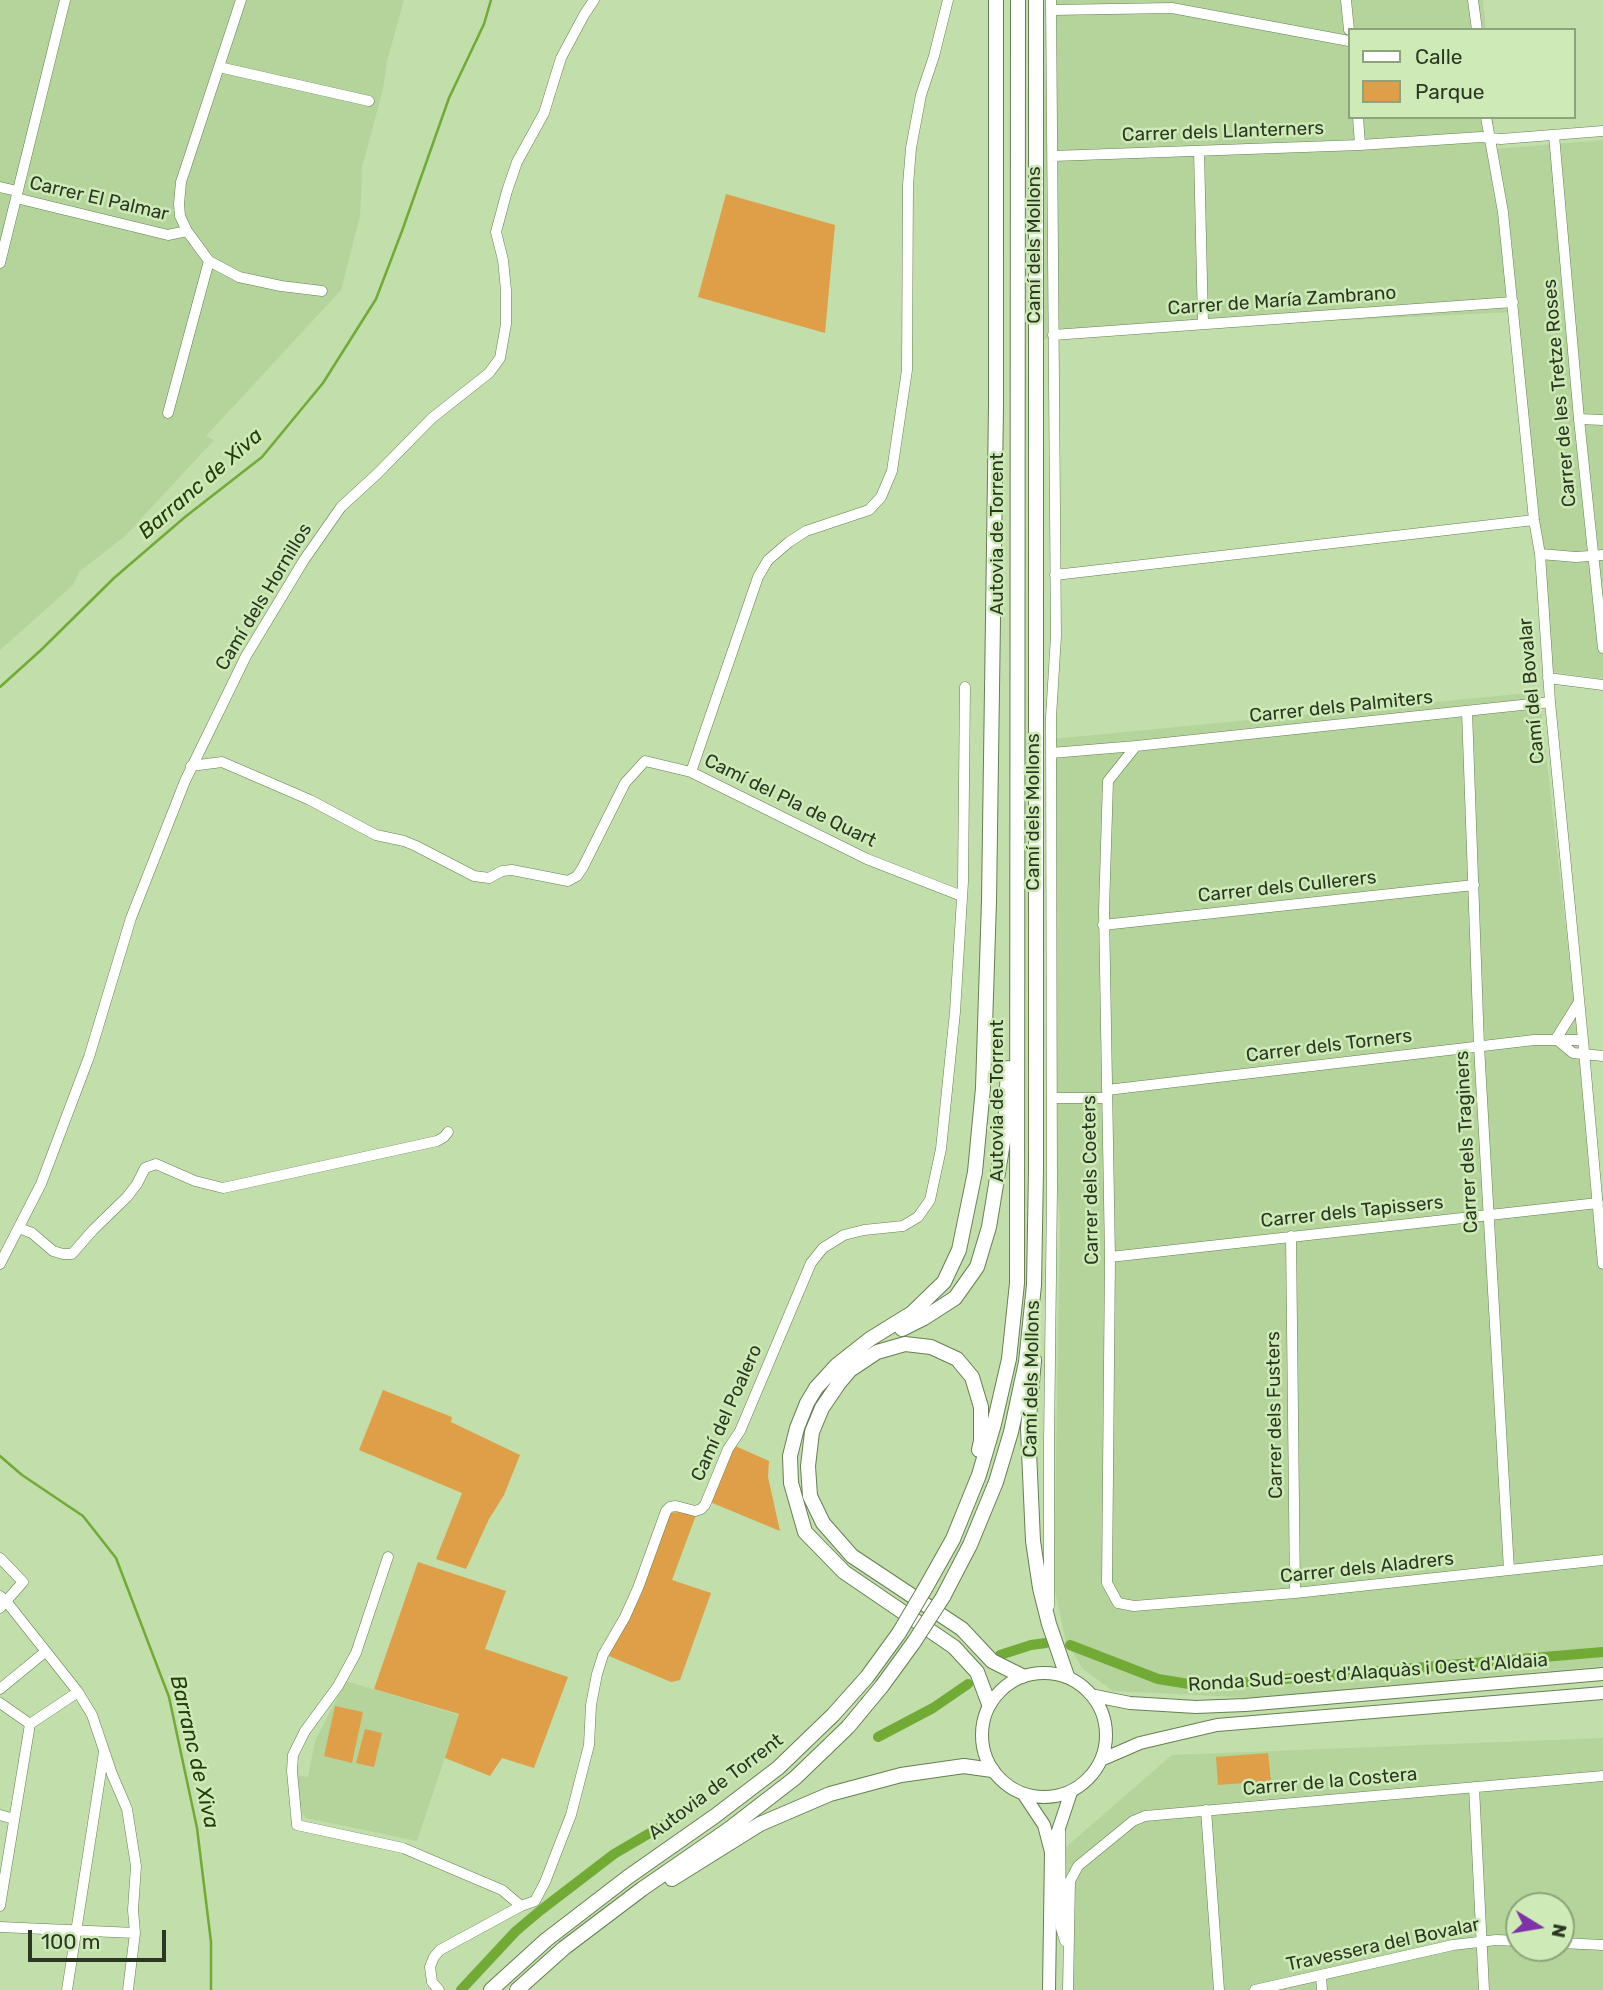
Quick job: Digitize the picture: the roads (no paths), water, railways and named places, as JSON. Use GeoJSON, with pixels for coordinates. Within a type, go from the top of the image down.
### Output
{"type":"FeatureCollection","features":[{"type":"Feature","properties":{"kind":"highway"},"geometry":{"type":"LineString","coordinates":[[989,1704],[977,1672],[954,1647],[844,1572],[805,1532],[791,1483],[790,1457],[797,1428],[816,1388],[837,1365],[870,1339],[912,1313],[944,1282],[959,1250],[975,1172],[983,1088],[989,901],[996,406],[996,0]]}},
{"type":"Feature","properties":{"kind":"highway","name":"Autovia de Torrent"},"geometry":{"type":"LineString","coordinates":[[491,1990],[546,1940],[778,1768],[833,1715],[867,1676],[953,1539],[979,1475],[994,1424],[1009,1359],[1017,1283],[1018,0]]}},
{"type":"Feature","properties":{"kind":"highway","name":"Autovia de Torrent"},"geometry":{"type":"LineString","coordinates":[[517,1990],[564,1948],[642,1889],[729,1829],[794,1778],[848,1727],[882,1686],[943,1597],[970,1545],[996,1482],[1012,1432],[1026,1362],[1034,1285],[1036,1170],[1036,0]]}},
{"type":"Feature","properties":{"kind":"highway"},"geometry":{"type":"LineString","coordinates":[[837,1365],[955,1298],[977,1267],[989,1227],[1005,1130],[1010,1039],[1011,937],[1017,899]]}},
{"type":"Feature","properties":{"kind":"highway"},"geometry":{"type":"LineString","coordinates":[[1036,1170],[1041,1200],[1040,1284],[1028,1429],[1033,1541],[1049,1624],[1067,1676]]}},
{"type":"Feature","properties":{"kind":"highway"},"geometry":{"type":"LineString","coordinates":[[923,1586],[973,1471],[981,1441],[981,1407],[972,1377],[957,1359],[931,1346],[905,1344],[877,1352],[850,1370],[822,1408],[812,1432],[808,1466],[810,1496],[823,1523],[852,1556],[962,1629],[992,1661],[1022,1676]]}},
{"type":"Feature","properties":{"kind":"highway"},"geometry":{"type":"LineString","coordinates":[[564,1948],[760,1824],[830,1794],[901,1775],[964,1766],[992,1770]]}},
{"type":"Feature","properties":{"kind":"main road"},"geometry":{"type":"LineString","coordinates":[[1024,1795],[1048,1798],[1071,1792],[1090,1778],[1103,1759],[1107,1726],[1095,1696],[1067,1676],[1045,1671],[1022,1676],[1003,1687],[989,1704],[982,1726],[983,1749],[992,1770],[1024,1795],[1044,1825],[1051,1852],[1049,1990]]}},
{"type":"Feature","properties":{"kind":"main road","name":"Ronda Sud-oest d'Alaquàs i Oest d'Aldaia"},"geometry":{"type":"LineString","coordinates":[[1095,1696],[1130,1703],[1196,1707],[1245,1705],[1603,1674]]}},
{"type":"Feature","properties":{"kind":"main road","name":"Ronda Sud-oest d'Alaquàs i Oest d'Aldaia"},"geometry":{"type":"LineString","coordinates":[[1103,1759],[1140,1743],[1217,1726],[1603,1693]]}},
{"type":"Feature","properties":{"kind":"main road"},"geometry":{"type":"LineString","coordinates":[[1051,1852],[1071,1792]]}},
{"type":"Feature","properties":{"kind":"street"},"geometry":{"type":"LineString","coordinates":[[0,263],[65,0]]}},
{"type":"Feature","properties":{"kind":"street"},"geometry":{"type":"LineString","coordinates":[[187,232],[180,216],[181,181],[241,0]]}},
{"type":"Feature","properties":{"kind":"street","name":"Camí dels Hornillos"},"geometry":{"type":"LineString","coordinates":[[0,1264],[41,1184],[89,1057],[131,918],[191,766],[246,656],[304,560],[341,507],[432,418],[489,373],[500,358],[506,324],[506,290],[503,260],[496,232],[514,172],[544,113],[561,58],[594,0]]}},
{"type":"Feature","properties":{"kind":"street"},"geometry":{"type":"LineString","coordinates":[[691,772],[758,577],[768,560],[806,531],[869,510],[881,497],[892,471],[907,370],[908,185],[911,148],[921,95],[948,0]]}},
{"type":"Feature","properties":{"kind":"street"},"geometry":{"type":"LineString","coordinates":[[1346,0],[1349,28]]}},
{"type":"Feature","properties":{"kind":"street"},"geometry":{"type":"LineString","coordinates":[[1473,0],[1476,28]]}},
{"type":"Feature","properties":{"kind":"street"},"geometry":{"type":"LineString","coordinates":[[1051,5],[1172,4],[1348,41]]}},
{"type":"Feature","properties":{"kind":"street","name":"Camí dels Mollons"},"geometry":{"type":"LineString","coordinates":[[1049,1624],[1051,717],[1056,636],[1051,5]]}},
{"type":"Feature","properties":{"kind":"street"},"geometry":{"type":"LineString","coordinates":[[219,67],[369,101]]}},
{"type":"Feature","properties":{"kind":"street"},"geometry":{"type":"LineString","coordinates":[[1358,119],[1360,145]]}},
{"type":"Feature","properties":{"kind":"street","name":"Camí del Bovalar"},"geometry":{"type":"LineString","coordinates":[[1486,119],[1503,212],[1534,520],[1540,554],[1550,702],[1603,1264]]}},
{"type":"Feature","properties":{"kind":"street","name":"Carrer dels Llanterners"},"geometry":{"type":"LineString","coordinates":[[1053,156],[1360,145],[1603,131]]}},
{"type":"Feature","properties":{"kind":"street","name":"Carrer de les Tretze Roses"},"geometry":{"type":"LineString","coordinates":[[1554,135],[1579,419],[1598,555],[1603,648]]}},
{"type":"Feature","properties":{"kind":"street"},"geometry":{"type":"LineString","coordinates":[[1199,150],[1203,324]]}},
{"type":"Feature","properties":{"kind":"street","name":"Carrer El Palmar"},"geometry":{"type":"LineString","coordinates":[[0,187],[16,195],[168,234],[187,232],[209,261],[239,277],[322,292]]}},
{"type":"Feature","properties":{"kind":"street"},"geometry":{"type":"LineString","coordinates":[[168,412],[209,261]]}},
{"type":"Feature","properties":{"kind":"street","name":"Carrer de María Zambrano"},"geometry":{"type":"LineString","coordinates":[[1053,335],[1513,302]]}},
{"type":"Feature","properties":{"kind":"street"},"geometry":{"type":"LineString","coordinates":[[1579,419],[1603,420]]}},
{"type":"Feature","properties":{"kind":"street"},"geometry":{"type":"LineString","coordinates":[[1055,575],[1534,520]]}},
{"type":"Feature","properties":{"kind":"street"},"geometry":{"type":"LineString","coordinates":[[1540,554],[1576,557],[1598,555]]}},
{"type":"Feature","properties":{"kind":"street"},"geometry":{"type":"LineString","coordinates":[[1548,678],[1603,685]]}},
{"type":"Feature","properties":{"kind":"street"},"geometry":{"type":"LineString","coordinates":[[962,896],[965,687]]}},
{"type":"Feature","properties":{"kind":"street","name":"Carrer dels Palmiters"},"geometry":{"type":"LineString","coordinates":[[1051,753],[1550,702]]}},
{"type":"Feature","properties":{"kind":"street","name":"Carrer dels Traginers"},"geometry":{"type":"LineString","coordinates":[[1467,711],[1479,1046],[1509,1570]]}},
{"type":"Feature","properties":{"kind":"street","name":"Carrer dels Coeters"},"geometry":{"type":"LineString","coordinates":[[1134,1606],[1118,1603],[1107,1583],[1110,1257],[1104,925],[1108,781],[1136,746]]}},
{"type":"Feature","properties":{"kind":"street","name":"Camí del Pla de Quart"},"geometry":{"type":"LineString","coordinates":[[191,766],[222,762],[310,800],[376,835],[416,846],[474,876],[489,878],[502,870],[512,870],[568,881],[578,876],[625,783],[645,761],[691,772],[867,859],[962,896]]}},
{"type":"Feature","properties":{"kind":"street","name":"Carrer dels Cullerers"},"geometry":{"type":"LineString","coordinates":[[1104,925],[1474,885]]}},
{"type":"Feature","properties":{"kind":"street","name":"Camí del Poalero"},"geometry":{"type":"LineString","coordinates":[[439,1990],[432,1982],[430,1967],[440,1950],[535,1901],[540,1892],[572,1815],[589,1745],[591,1705],[603,1655],[638,1588],[666,1511],[676,1506],[695,1511],[705,1505],[728,1449],[740,1431],[806,1273],[817,1255],[832,1241],[844,1235],[903,1226],[918,1217],[933,1194],[949,1081],[962,896]]}},
{"type":"Feature","properties":{"kind":"street"},"geometry":{"type":"LineString","coordinates":[[1580,1002],[1556,1039],[1573,1053],[1603,1056]]}},
{"type":"Feature","properties":{"kind":"street","name":"Carrer dels Torners"},"geometry":{"type":"LineString","coordinates":[[1052,1098],[1107,1094],[1479,1046],[1556,1039],[1583,1040]]}},
{"type":"Feature","properties":{"kind":"street"},"geometry":{"type":"LineString","coordinates":[[19,1227],[32,1233],[53,1251],[72,1254],[127,1197],[145,1168],[156,1164],[195,1181],[223,1188],[437,1141],[448,1132]]}},
{"type":"Feature","properties":{"kind":"street","name":"Carrer dels Tapissers"},"geometry":{"type":"LineString","coordinates":[[1110,1257],[1598,1203]]}},
{"type":"Feature","properties":{"kind":"street","name":"Carrer dels Fusters"},"geometry":{"type":"LineString","coordinates":[[1291,1236],[1295,1593]]}},
{"type":"Feature","properties":{"kind":"street"},"geometry":{"type":"LineString","coordinates":[[388,1557],[356,1653],[338,1686],[305,1731],[293,1755],[297,1825],[403,1847],[502,1890],[521,1906]]}},
{"type":"Feature","properties":{"kind":"street"},"geometry":{"type":"LineString","coordinates":[[0,1558],[23,1582],[2,1602],[78,1692],[92,1715],[127,1809],[136,1866],[133,1910],[135,1933],[128,1990]]}},
{"type":"Feature","properties":{"kind":"street","name":"Carrer dels Aladrers"},"geometry":{"type":"LineString","coordinates":[[1134,1606],[1295,1593],[1603,1560]]}},
{"type":"Feature","properties":{"kind":"street"},"geometry":{"type":"LineString","coordinates":[[0,1689],[45,1652]]}},
{"type":"Feature","properties":{"kind":"street"},"geometry":{"type":"LineString","coordinates":[[0,1906],[30,1724],[78,1692]]}},
{"type":"Feature","properties":{"kind":"street"},"geometry":{"type":"LineString","coordinates":[[0,1703],[30,1724]]}},
{"type":"Feature","properties":{"kind":"street"},"geometry":{"type":"LineString","coordinates":[[67,1990],[104,1751]]}},
{"type":"Feature","properties":{"kind":"street","name":"Carrer de la Costera"},"geometry":{"type":"LineString","coordinates":[[1068,1952],[1070,1881],[1078,1866],[1133,1821],[1145,1816],[1603,1776]]}},
{"type":"Feature","properties":{"kind":"street"},"geometry":{"type":"LineString","coordinates":[[1474,1787],[1484,1990]]}},
{"type":"Feature","properties":{"kind":"street"},"geometry":{"type":"LineString","coordinates":[[1206,1810],[1219,1990]]}},
{"type":"Feature","properties":{"kind":"street"},"geometry":{"type":"LineString","coordinates":[[0,1815],[14,1819]]}},
{"type":"Feature","properties":{"kind":"street"},"geometry":{"type":"LineString","coordinates":[[1060,1822],[1061,1928],[1068,1952],[1068,1990]]}},
{"type":"Feature","properties":{"kind":"street"},"geometry":{"type":"LineString","coordinates":[[0,1921],[0,1928],[135,1933]]}},
{"type":"Feature","properties":{"kind":"street","name":"Travessera del Bovalar"},"geometry":{"type":"LineString","coordinates":[[1255,1990],[1453,1945],[1505,1941]]}},
{"type":"Feature","properties":{"kind":"street"},"geometry":{"type":"LineString","coordinates":[[1575,1944],[1603,1945]]}},
{"type":"Feature","properties":{"kind":"street"},"geometry":{"type":"LineString","coordinates":[[1321,1976],[1322,1990]]}},
{"type":"Feature","properties":{"kind":"waterway","name":"Barranc de Xiva"},"geometry":{"type":"LineString","coordinates":[[0,687],[114,578],[185,517],[262,457],[323,383],[376,299],[449,98],[484,24],[491,0]]}},
{"type":"Feature","properties":{"kind":"waterway","name":"Barranc de Xiva"},"geometry":{"type":"LineString","coordinates":[[0,1456],[22,1475],[83,1516],[116,1558],[169,1697],[197,1828],[211,1942],[211,1990]]}},
{"type":"Feature","properties":{"kind":"waterway"},"geometry":{"type":"LineString","coordinates":[[1000,1655],[1046,1643]]}},
{"type":"Feature","properties":{"kind":"waterway"},"geometry":{"type":"LineString","coordinates":[[1070,1645],[1158,1679],[1189,1684],[1224,1684],[1603,1652]]}},
{"type":"Feature","properties":{"kind":"waterway"},"geometry":{"type":"LineString","coordinates":[[878,1737],[933,1708],[968,1684]]}},
{"type":"Feature","properties":{"kind":"waterway"},"geometry":{"type":"LineString","coordinates":[[461,1990],[516,1931],[541,1910],[614,1854],[684,1813]]}}]}
